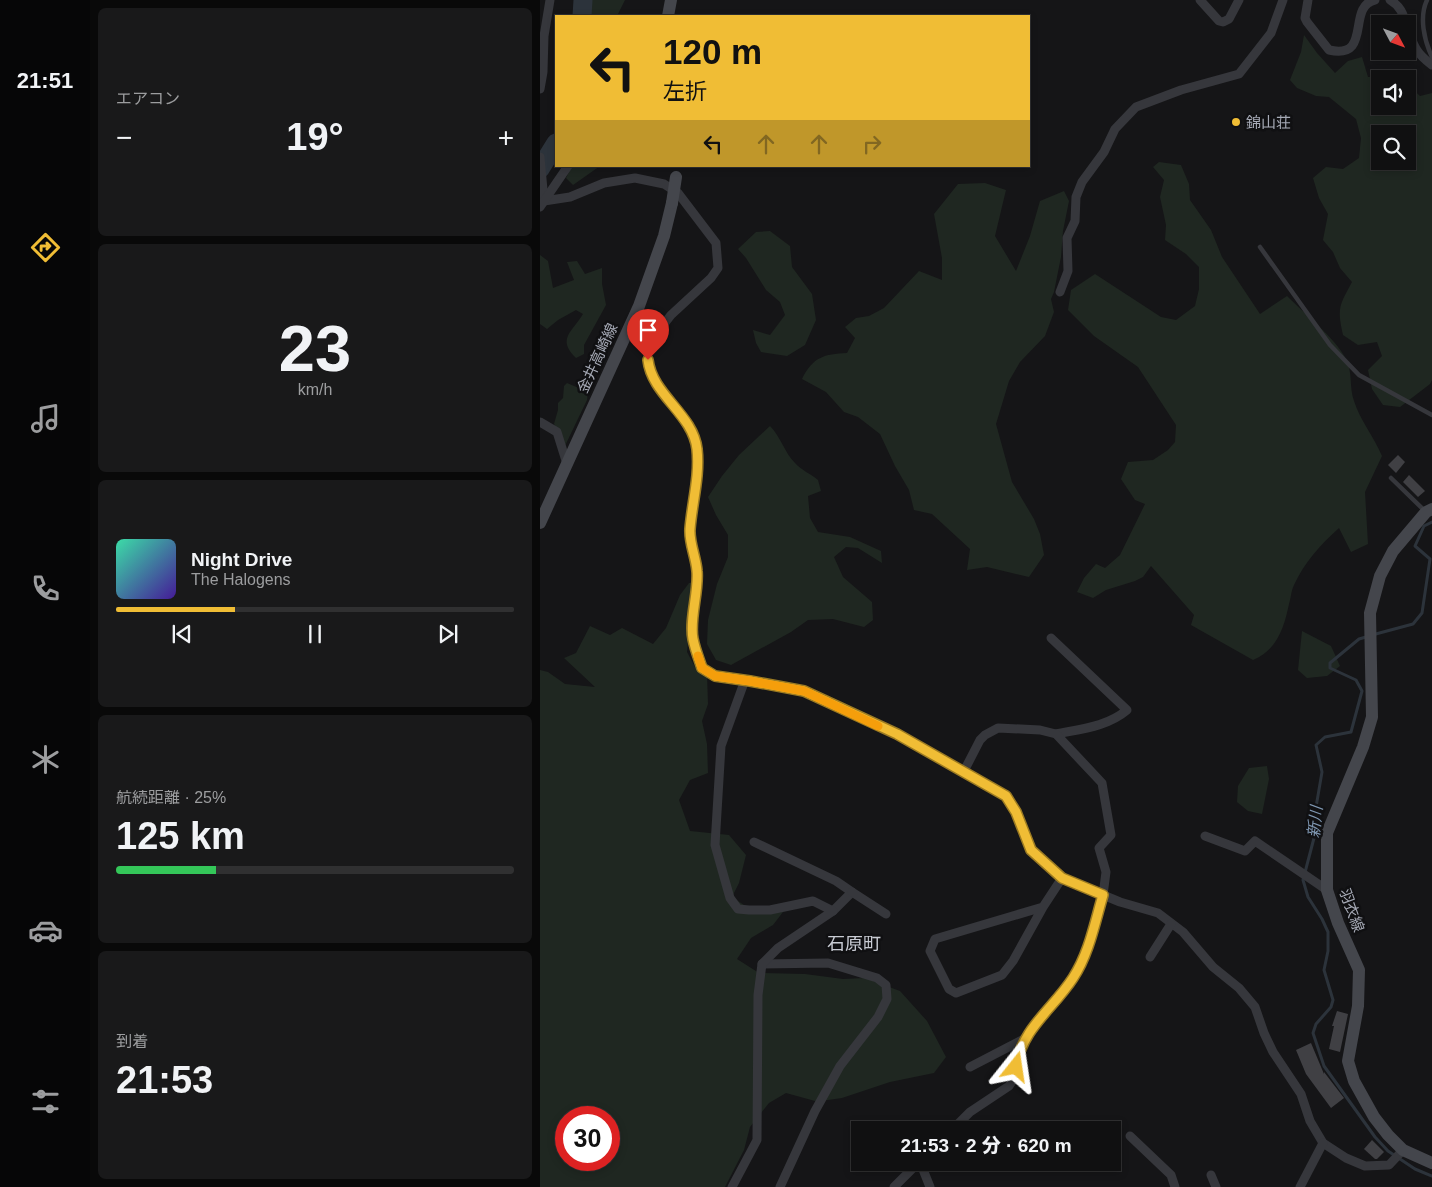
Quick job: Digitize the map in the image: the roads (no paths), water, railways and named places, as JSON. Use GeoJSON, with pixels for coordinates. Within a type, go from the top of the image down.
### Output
{"type":"FeatureCollection","features":[{"type":"Feature","properties":{"kind":"street"},"geometry":{"type":"LineString","coordinates":[[540,89],[543,72],[544,36],[550,0]]}},
{"type":"Feature","properties":{"kind":"street"},"geometry":{"type":"LineString","coordinates":[[668,15],[671,0]]}},
{"type":"Feature","properties":{"kind":"street"},"geometry":{"type":"LineString","coordinates":[[1200,0],[1219,21],[1223,22],[1229,19],[1239,0]]}},
{"type":"Feature","properties":{"kind":"street"},"geometry":{"type":"LineString","coordinates":[[1060,292],[1068,271],[1067,238],[1075,221],[1076,197],[1082,182],[1104,152],[1115,129],[1136,107],[1181,90],[1239,74],[1271,33],[1284,0]]}},
{"type":"Feature","properties":{"kind":"street"},"geometry":{"type":"LineString","coordinates":[[1308,0],[1305,18],[1307,22],[1329,50],[1343,52],[1350,49],[1355,42],[1362,12],[1366,5],[1370,1],[1375,0]]}},
{"type":"Feature","properties":{"kind":"street"},"geometry":{"type":"LineString","coordinates":[[1390,0],[1397,4],[1404,15]]}},
{"type":"Feature","properties":{"kind":"street"},"geometry":{"type":"LineString","coordinates":[[1416,50],[1419,55],[1432,65]]}},
{"type":"Feature","properties":{"kind":"street"},"geometry":{"type":"LineString","coordinates":[[540,157],[543,170],[542,204]]}},
{"type":"Feature","properties":{"kind":"street"},"geometry":{"type":"LineString","coordinates":[[542,204],[567,167]]}},
{"type":"Feature","properties":{"kind":"street","name":"金井高崎線"},"geometry":{"type":"LineString","coordinates":[[540,523],[639,306],[656,260],[672,203],[675,172]]}},
{"type":"Feature","properties":{"kind":"street"},"geometry":{"type":"LineString","coordinates":[[542,204],[570,197],[604,183],[635,178],[664,184],[678,192],[716,243],[718,268],[711,278],[671,315],[647,350],[649,370],[659,389],[670,401],[692,433],[697,448],[697,473],[690,532],[697,572],[692,638],[702,668],[715,676],[804,691],[897,734],[1006,796],[1016,812],[1031,850],[1062,878],[1103,895],[1158,913],[1183,932],[1213,967],[1239,988],[1255,1007],[1272,1052],[1301,1094],[1310,1121],[1323,1142],[1346,1158],[1365,1166],[1389,1165],[1403,1150]]}},
{"type":"Feature","properties":{"kind":"street"},"geometry":{"type":"LineString","coordinates":[[540,422],[557,432],[567,464]]}},
{"type":"Feature","properties":{"kind":"street","name":"羽衣線"},"geometry":{"type":"LineString","coordinates":[[1429,510],[1393,551],[1380,576],[1370,613],[1372,717],[1363,746],[1327,833],[1327,890],[1338,923],[1359,970],[1358,1006],[1348,1061],[1354,1081],[1374,1117],[1388,1135],[1403,1150],[1432,1163]]}},
{"type":"Feature","properties":{"kind":"street"},"geometry":{"type":"LineString","coordinates":[[963,773],[980,740],[998,728],[1040,730],[1056,734],[1092,727],[1118,717],[1127,710],[1052,638]]}},
{"type":"Feature","properties":{"kind":"street"},"geometry":{"type":"LineString","coordinates":[[745,680],[721,746],[716,845],[730,898],[738,909],[770,910],[813,901],[833,911]]}},
{"type":"Feature","properties":{"kind":"street"},"geometry":{"type":"LineString","coordinates":[[961,1121],[970,1112],[1009,1086],[1015,1077],[1018,1057],[1024,1039],[1073,978],[1083,961],[1103,895],[1106,872],[1098,848],[1111,835],[1102,783],[1056,734]]}},
{"type":"Feature","properties":{"kind":"street"},"geometry":{"type":"LineString","coordinates":[[1205,836],[1245,851],[1254,841],[1327,890]]}},
{"type":"Feature","properties":{"kind":"street"},"geometry":{"type":"LineString","coordinates":[[754,842],[836,881],[886,914]]}},
{"type":"Feature","properties":{"kind":"street"},"geometry":{"type":"LineString","coordinates":[[1043,907],[935,940],[930,951],[949,989],[956,993],[1002,975],[1013,961],[1043,907],[1062,878]]}},
{"type":"Feature","properties":{"kind":"street"},"geometry":{"type":"LineString","coordinates":[[732,1187],[757,1140],[758,995],[762,964],[778,948],[833,911],[852,892]]}},
{"type":"Feature","properties":{"kind":"street"},"geometry":{"type":"LineString","coordinates":[[1150,957],[1171,924]]}},
{"type":"Feature","properties":{"kind":"street"},"geometry":{"type":"LineString","coordinates":[[762,964],[828,962],[877,978],[886,985],[887,999],[878,1017],[840,1066],[815,1111],[780,1187]]}},
{"type":"Feature","properties":{"kind":"street"},"geometry":{"type":"LineString","coordinates":[[970,1068],[1024,1039]]}},
{"type":"Feature","properties":{"kind":"street"},"geometry":{"type":"LineString","coordinates":[[1130,1136],[1172,1175],[1175,1187]]}},
{"type":"Feature","properties":{"kind":"street"},"geometry":{"type":"LineString","coordinates":[[1300,1187],[1323,1142]]}},
{"type":"Feature","properties":{"kind":"street"},"geometry":{"type":"LineString","coordinates":[[894,1187],[911,1171]]}},
{"type":"Feature","properties":{"kind":"street"},"geometry":{"type":"LineString","coordinates":[[924,1171],[930,1187]]}},
{"type":"Feature","properties":{"kind":"street"},"geometry":{"type":"LineString","coordinates":[[1211,1175],[1216,1187]]}},
{"type":"Feature","properties":{"kind":"lane"},"geometry":{"type":"LineString","coordinates":[[1427,0],[1424,8],[1423,25],[1432,57]]}},
{"type":"Feature","properties":{"kind":"lane"},"geometry":{"type":"LineString","coordinates":[[1260,247],[1330,345],[1359,375],[1432,415]]}},
{"type":"Feature","properties":{"kind":"lane"},"geometry":{"type":"LineString","coordinates":[[1391,478],[1429,510]]}},
{"type":"Feature","properties":{"kind":"waterway"},"geometry":{"type":"LineString","coordinates":[[582,15],[583,0]]}},
{"type":"Feature","properties":{"kind":"waterway"},"geometry":{"type":"LineString","coordinates":[[540,169],[555,145]]}},
{"type":"Feature","properties":{"kind":"waterway","name":"新川"},"geometry":{"type":"LineString","coordinates":[[1372,635],[1413,624],[1422,613],[1430,559],[1415,546],[1424,526],[1432,522]]}},
{"type":"Feature","properties":{"kind":"waterway","name":"新川"},"geometry":{"type":"LineString","coordinates":[[1366,637],[1359,639],[1330,663],[1330,668],[1356,680],[1362,691],[1351,732],[1325,737],[1316,745],[1322,772],[1315,813],[1314,838],[1303,880],[1308,897],[1328,932],[1328,951],[1324,970],[1333,1000],[1331,1007],[1316,1024],[1313,1033],[1324,1066],[1375,1137],[1388,1151],[1415,1169],[1432,1176]]}},
{"type":"Feature","properties":{"kind":"place","name":"錦山荘"},"geometry":{"type":"Point","coordinates":[1236,122]}},
{"type":"Feature","properties":{"kind":"district","name":"石原町"},"geometry":{"type":"Point","coordinates":[854,944]}}]}
